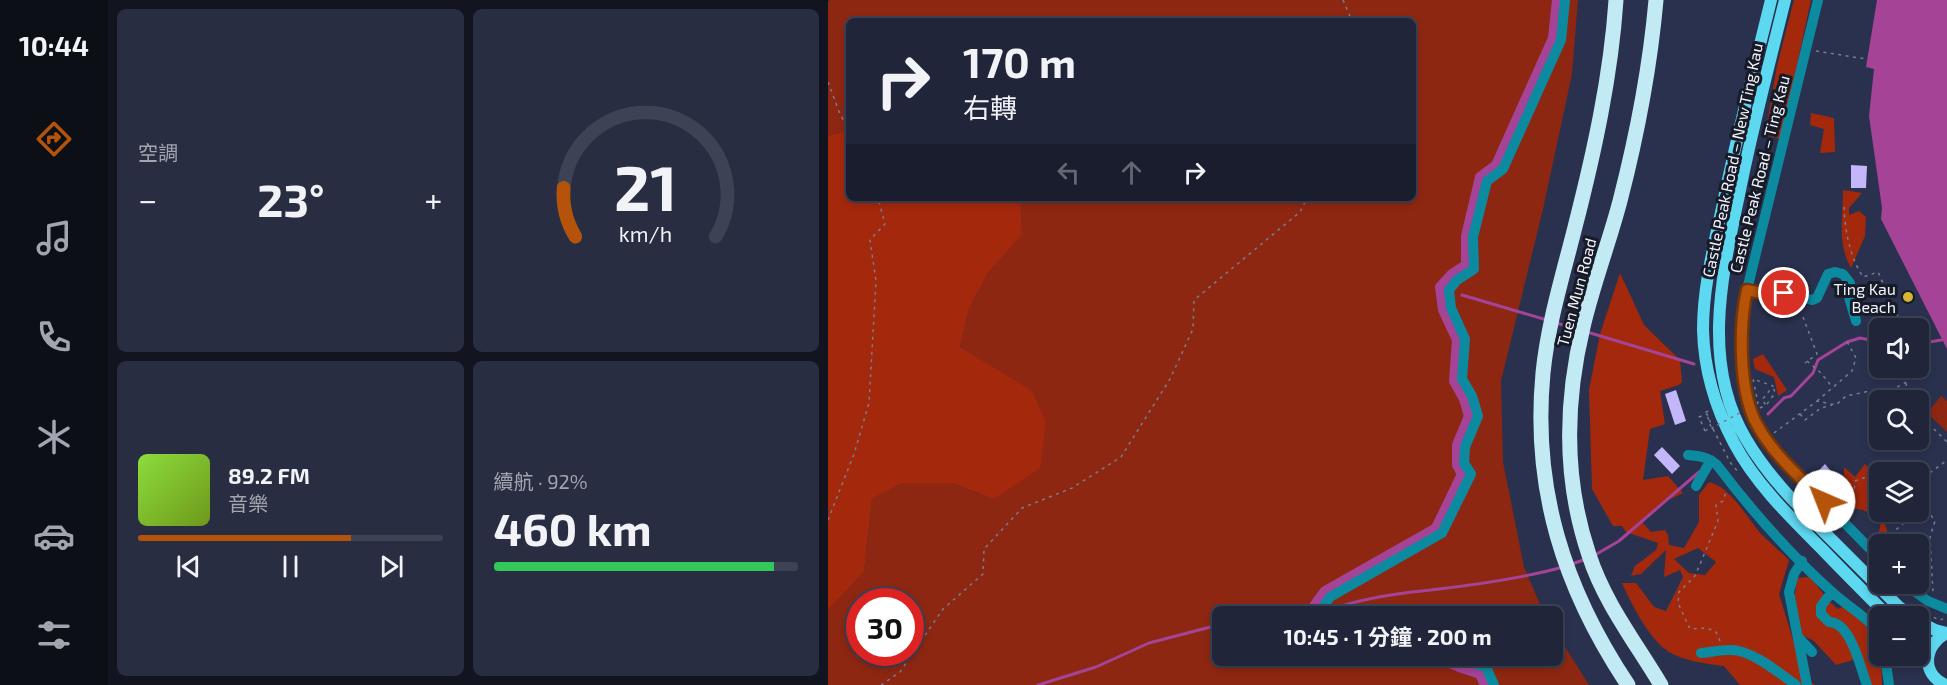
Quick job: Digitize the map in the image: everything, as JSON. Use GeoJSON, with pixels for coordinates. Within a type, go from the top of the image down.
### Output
{"type":"FeatureCollection","features":[{"type":"Feature","properties":{"kind":"highway","name":"Tuen Mun Road"},"geometry":{"type":"LineString","coordinates":[[1616,0],[1596,139],[1548,337],[1543,371],[1540,429],[1547,493],[1560,550],[1581,605],[1628,685]]}},
{"type":"Feature","properties":{"kind":"highway","name":"Tuen Mun Road"},"geometry":{"type":"LineString","coordinates":[[1656,0],[1647,74],[1633,149],[1617,213],[1583,326],[1569,421],[1572,483],[1589,556],[1608,598],[1661,685]]}},
{"type":"Feature","properties":{"kind":"highway"},"geometry":{"type":"LineString","coordinates":[[1647,660],[1671,685]]}},
{"type":"Feature","properties":{"kind":"main road","name":"Castle Peak Road – New Ting Kau"},"geometry":{"type":"LineString","coordinates":[[1771,0],[1731,164],[1708,273],[1703,332],[1710,377],[1720,414],[1735,445],[1755,476],[1787,515],[1878,606]]}},
{"type":"Feature","properties":{"kind":"main road","name":"Castle Peak Road – New Ting Kau"},"geometry":{"type":"LineString","coordinates":[[1785,0],[1744,169],[1722,276],[1718,330],[1724,382],[1733,411],[1745,437],[1767,471],[1803,512],[1898,606]]}},
{"type":"Feature","properties":{"kind":"main road"},"geometry":{"type":"LineString","coordinates":[[1929,624],[1935,630],[1947,633]]}},
{"type":"Feature","properties":{"kind":"main road"},"geometry":{"type":"LineString","coordinates":[[1929,657],[1932,644],[1947,633]]}},
{"type":"Feature","properties":{"kind":"main road"},"geometry":{"type":"LineString","coordinates":[[1929,664],[1933,675],[1943,685]]}},
{"type":"Feature","properties":{"kind":"street"},"geometry":{"type":"LineString","coordinates":[[1324,606],[1330,597],[1443,533],[1471,474],[1464,463],[1465,447],[1478,416],[1472,396],[1462,379],[1466,339],[1451,308],[1449,290],[1457,280],[1474,269],[1473,237],[1487,181],[1503,170],[1561,40],[1565,0]]}},
{"type":"Feature","properties":{"kind":"street","name":"Castle Peak Road – Ting Kau"},"geometry":{"type":"LineString","coordinates":[[1818,0],[1747,290],[1741,337],[1742,358],[1752,413],[1766,438],[1789,466],[1869,548]]}},
{"type":"Feature","properties":{"kind":"street"},"geometry":{"type":"LineString","coordinates":[[1747,290],[1775,296],[1784,293],[1812,300],[1817,298],[1828,274],[1835,272],[1843,274],[1850,283],[1849,297],[1856,321]]}},
{"type":"Feature","properties":{"kind":"street"},"geometry":{"type":"LineString","coordinates":[[1688,455],[1711,460],[1767,525],[1832,592],[1869,623]]}},
{"type":"Feature","properties":{"kind":"street"},"geometry":{"type":"LineString","coordinates":[[1696,486],[1711,460]]}},
{"type":"Feature","properties":{"kind":"street"},"geometry":{"type":"LineString","coordinates":[[1802,561],[1794,574],[1789,592],[1807,685]]}},
{"type":"Feature","properties":{"kind":"street"},"geometry":{"type":"LineString","coordinates":[[1832,592],[1821,606],[1821,614],[1829,622],[1835,622],[1843,628],[1851,640],[1867,685]]}},
{"type":"Feature","properties":{"kind":"street"},"geometry":{"type":"LineString","coordinates":[[1918,594],[1944,615]]}},
{"type":"Feature","properties":{"kind":"street"},"geometry":{"type":"LineString","coordinates":[[1797,636],[1812,652]]}},
{"type":"Feature","properties":{"kind":"street"},"geometry":{"type":"LineString","coordinates":[[1701,653],[1728,650],[1750,655],[1796,685]]}},
{"type":"Feature","properties":{"kind":"street"},"geometry":{"type":"LineString","coordinates":[[1483,666],[1486,667],[1494,685]]}},
{"type":"Feature","properties":{"kind":"street"},"geometry":{"type":"LineString","coordinates":[[1886,666],[1889,685]]}},
{"type":"Feature","properties":{"kind":"path"},"geometry":{"type":"LineString","coordinates":[[1343,0],[1351,18]]}},
{"type":"Feature","properties":{"kind":"path"},"geometry":{"type":"LineString","coordinates":[[1813,50],[1866,59]]}},
{"type":"Feature","properties":{"kind":"path"},"geometry":{"type":"LineString","coordinates":[[828,82],[846,125]]}},
{"type":"Feature","properties":{"kind":"path"},"geometry":{"type":"LineString","coordinates":[[828,520],[854,454],[869,403],[876,281],[870,240],[885,224],[879,201]]}},
{"type":"Feature","properties":{"kind":"path"},"geometry":{"type":"LineString","coordinates":[[881,685],[900,672],[943,609],[983,574],[984,549],[1022,508],[1072,489],[1121,457],[1174,369],[1193,329],[1194,300],[1300,212],[1306,201]]}},
{"type":"Feature","properties":{"kind":"path"},"geometry":{"type":"LineString","coordinates":[[1844,207],[1845,228],[1857,265],[1863,277],[1878,272],[1899,318]]}},
{"type":"Feature","properties":{"kind":"path"},"geometry":{"type":"LineString","coordinates":[[1803,317],[1816,354],[1806,362],[1821,373],[1833,388]]}},
{"type":"Feature","properties":{"kind":"path"},"geometry":{"type":"LineString","coordinates":[[1766,438],[1817,401],[1852,371],[1856,358],[1845,338]]}},
{"type":"Feature","properties":{"kind":"path"},"geometry":{"type":"LineString","coordinates":[[1906,378],[1907,390]]}},
{"type":"Feature","properties":{"kind":"path"},"geometry":{"type":"LineString","coordinates":[[1711,411],[1706,412],[1711,427],[1705,431],[1700,417],[1707,414],[1713,428],[1758,403],[1753,380],[1773,386]]}},
{"type":"Feature","properties":{"kind":"path"},"geometry":{"type":"LineString","coordinates":[[1799,414],[1804,420],[1821,408],[1836,405],[1846,396],[1870,391],[1880,397],[1906,382]]}},
{"type":"Feature","properties":{"kind":"path"},"geometry":{"type":"LineString","coordinates":[[1762,400],[1773,386]]}},
{"type":"Feature","properties":{"kind":"path"},"geometry":{"type":"LineString","coordinates":[[1767,404],[1775,393],[1773,386]]}},
{"type":"Feature","properties":{"kind":"path"},"geometry":{"type":"LineString","coordinates":[[1817,401],[1833,404]]}},
{"type":"Feature","properties":{"kind":"path"},"geometry":{"type":"LineString","coordinates":[[1929,424],[1947,442]]}},
{"type":"Feature","properties":{"kind":"path"},"geometry":{"type":"LineString","coordinates":[[1929,474],[1947,460]]}},
{"type":"Feature","properties":{"kind":"path"},"geometry":{"type":"LineString","coordinates":[[1725,476],[1726,492],[1723,501],[1716,505],[1718,521],[1695,576],[1679,592],[1678,603],[1690,629],[1707,628],[1716,632],[1720,642],[1728,650]]}},
{"type":"Feature","properties":{"kind":"path"},"geometry":{"type":"LineString","coordinates":[[1834,503],[1842,496],[1854,492],[1855,482],[1866,477],[1869,479]]}},
{"type":"Feature","properties":{"kind":"path"},"geometry":{"type":"LineString","coordinates":[[1929,513],[1935,521],[1930,537],[1934,599]]}},
{"type":"Feature","properties":{"kind":"path"},"geometry":{"type":"LineString","coordinates":[[1892,534],[1903,522]]}},
{"type":"Feature","properties":{"kind":"path"},"geometry":{"type":"LineString","coordinates":[[1929,618],[1939,620],[1944,615]]}},
{"type":"Feature","properties":{"kind":"path"},"geometry":{"type":"LineString","coordinates":[[1938,621],[1944,615]]}},
{"type":"Feature","properties":{"kind":"shaded area"},"geometry":{"type":"Polygon","coordinates":[[[830,0],[1578,0],[1572,74],[1543,209],[1501,381],[1503,462],[1524,567],[1541,606],[1212,606],[1212,666],[1563,666],[1563,644],[1589,685],[828,685],[828,610],[846,591],[846,666],[924,666],[924,588],[849,588],[864,572],[872,499],[903,483],[952,483],[994,499],[993,368],[960,347],[969,309],[988,273],[1022,235],[1021,201],[1416,201],[1416,18],[846,18],[846,131],[828,136],[828,2],[830,0]]]}},
{"type":"Feature","properties":{"kind":"shaded area"},"geometry":{"type":"Polygon","coordinates":[[[1794,0],[1811,0],[1781,139],[1765,135],[1777,66],[1794,0]]]}},
{"type":"Feature","properties":{"kind":"shaded area"},"geometry":{"type":"Polygon","coordinates":[[[1877,0],[1947,0],[1947,349],[1881,219],[1882,208],[1869,116],[1874,69],[1866,67],[1877,0]]]}},
{"type":"Feature","properties":{"kind":"shaded area"},"geometry":{"type":"Polygon","coordinates":[[[1811,113],[1834,118],[1835,152],[1820,153],[1824,129],[1810,125],[1811,113]]]}},
{"type":"Feature","properties":{"kind":"shaded area"},"geometry":{"type":"Polygon","coordinates":[[[846,131],[846,201],[1021,201],[1022,235],[988,273],[969,309],[960,347],[1032,391],[1046,422],[1040,468],[994,499],[952,483],[903,483],[872,499],[864,572],[849,588],[846,588],[846,591],[828,610],[828,136],[846,131]]]}},
{"type":"Feature","properties":{"kind":"shaded area"},"geometry":{"type":"Polygon","coordinates":[[[1843,190],[1862,193],[1849,208],[1849,215],[1859,211],[1866,217],[1865,236],[1851,268],[1842,240],[1843,190]]]}},
{"type":"Feature","properties":{"kind":"shaded area"},"geometry":{"type":"Polygon","coordinates":[[[1620,273],[1644,325],[1680,360],[1682,382],[1660,391],[1665,424],[1650,429],[1643,480],[1668,476],[1683,493],[1662,503],[1642,522],[1651,532],[1665,530],[1669,545],[1684,548],[1699,522],[1699,495],[1709,482],[1725,490],[1761,534],[1789,560],[1779,594],[1805,679],[1815,685],[1740,685],[1724,666],[1689,660],[1669,652],[1655,639],[1642,621],[1622,583],[1636,583],[1654,607],[1666,611],[1683,577],[1680,570],[1664,577],[1666,550],[1641,574],[1631,576],[1635,566],[1656,550],[1658,543],[1626,532],[1622,526],[1613,526],[1592,489],[1589,390],[1600,334],[1620,273]],[[1698,548],[1674,559],[1689,573],[1705,575],[1716,562],[1698,548]]]}},
{"type":"Feature","properties":{"kind":"shaded area"},"geometry":{"type":"Polygon","coordinates":[[[1763,354],[1787,390],[1778,396],[1774,377],[1755,369],[1753,359],[1763,354]]]}},
{"type":"Feature","properties":{"kind":"shaded area"},"geometry":{"type":"Polygon","coordinates":[[[1941,396],[1947,401],[1947,432],[1929,415],[1929,411],[1941,396]]]}},
{"type":"Feature","properties":{"kind":"shaded area"},"geometry":{"type":"Polygon","coordinates":[[[1865,464],[1869,468],[1869,513],[1846,507],[1820,476],[1844,483],[1844,467],[1855,477],[1865,464]]]}},
{"type":"Feature","properties":{"kind":"shaded area"},"geometry":{"type":"Polygon","coordinates":[[[1881,522],[1884,522],[1888,534],[1879,534],[1881,522]]]}},
{"type":"Feature","properties":{"kind":"shaded area"},"geometry":{"type":"Polygon","coordinates":[[[1809,577],[1833,605],[1838,609],[1846,605],[1869,630],[1869,666],[1881,666],[1882,685],[1869,685],[1856,659],[1836,665],[1814,641],[1802,635],[1794,602],[1797,578],[1809,577]]]}},
{"type":"Feature","properties":{"kind":"building"},"geometry":{"type":"Polygon","coordinates":[[[1851,165],[1867,166],[1866,188],[1851,188],[1851,165]]]}},
{"type":"Feature","properties":{"kind":"building"},"geometry":{"type":"Polygon","coordinates":[[[1676,390],[1686,421],[1675,425],[1665,394],[1676,390]]]}},
{"type":"Feature","properties":{"kind":"building"},"geometry":{"type":"Polygon","coordinates":[[[1662,447],[1680,466],[1672,474],[1654,455],[1662,447]]]}},
{"type":"Feature","properties":{"kind":"building"},"geometry":{"type":"Polygon","coordinates":[[[1825,464],[1844,487],[1835,495],[1816,473],[1825,464]]]}},
{"type":"Feature","properties":{"kind":"waterway"},"geometry":{"type":"LineString","coordinates":[[1314,606],[1325,591],[1436,528],[1462,474],[1457,465],[1457,445],[1469,416],[1464,399],[1454,381],[1457,340],[1443,310],[1440,287],[1452,274],[1466,265],[1466,236],[1480,177],[1496,165],[1553,38],[1557,0]]}},
{"type":"Feature","properties":{"kind":"waterway"},"geometry":{"type":"LineString","coordinates":[[1462,295],[1547,320]]}},
{"type":"Feature","properties":{"kind":"waterway"},"geometry":{"type":"LineString","coordinates":[[1556,323],[1578,329]]}},
{"type":"Feature","properties":{"kind":"waterway"},"geometry":{"type":"LineString","coordinates":[[1587,332],[1694,364]]}},
{"type":"Feature","properties":{"kind":"waterway"},"geometry":{"type":"LineString","coordinates":[[1768,414],[1784,398],[1791,396],[1813,373],[1818,360],[1847,342],[1860,338],[1869,340]]}},
{"type":"Feature","properties":{"kind":"waterway"},"geometry":{"type":"LineString","coordinates":[[1929,342],[1947,339]]}},
{"type":"Feature","properties":{"kind":"waterway"},"geometry":{"type":"LineString","coordinates":[[1595,555],[1619,541],[1699,472]]}},
{"type":"Feature","properties":{"kind":"waterway"},"geometry":{"type":"LineString","coordinates":[[1572,564],[1586,559]]}},
{"type":"Feature","properties":{"kind":"waterway"},"geometry":{"type":"LineString","coordinates":[[1340,606],[1374,598],[1507,579],[1563,567]]}},
{"type":"Feature","properties":{"kind":"waterway"},"geometry":{"type":"LineString","coordinates":[[1038,685],[1096,667],[1149,643],[1212,627]]}},
{"type":"Feature","properties":{"kind":"waterway"},"geometry":{"type":"LineString","coordinates":[[1457,666],[1480,674],[1485,685]]}},
{"type":"Feature","properties":{"kind":"place","name":"Ting Kau Beach"},"geometry":{"type":"Point","coordinates":[1908,297]}},
{"type":"Feature","properties":{"kind":"route"},"geometry":{"type":"LineString","coordinates":[[1784,293],[1775,296],[1747,290],[1741,349],[1749,401],[1754,420],[1771,446],[1824,501]]}}]}
